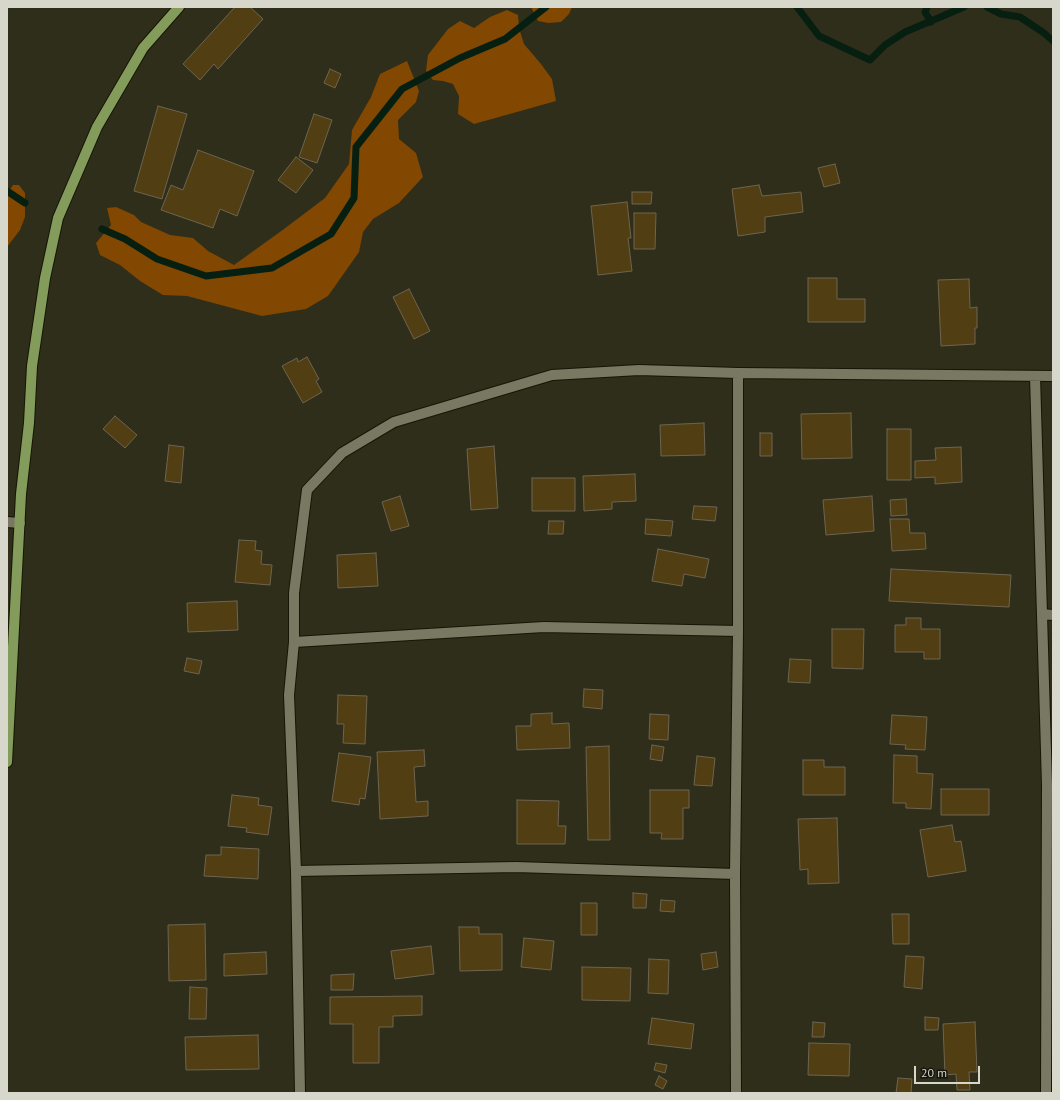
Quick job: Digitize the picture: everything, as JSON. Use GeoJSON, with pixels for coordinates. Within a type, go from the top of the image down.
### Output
{"type":"FeatureCollection","features":[{"type":"Feature","properties":{"kind":"main road"},"geometry":{"type":"LineString","coordinates":[[7,762],[20,524],[32,366],[45,278],[58,218],[96,127],[143,48],[179,7]]}},
{"type":"Feature","properties":{"kind":"street"},"geometry":{"type":"LineString","coordinates":[[300,1093],[296,871],[289,695],[294,642],[294,593],[307,490],[342,453],[394,422],[552,375],[639,370],[738,373],[1053,376]]}},
{"type":"Feature","properties":{"kind":"street"},"geometry":{"type":"LineString","coordinates":[[736,1093],[735,874],[738,631],[738,373]]}},
{"type":"Feature","properties":{"kind":"street"},"geometry":{"type":"LineString","coordinates":[[1035,376],[1047,785],[1046,1093]]}},
{"type":"Feature","properties":{"kind":"street"},"geometry":{"type":"LineString","coordinates":[[7,522],[20,524]]}},
{"type":"Feature","properties":{"kind":"street"},"geometry":{"type":"LineString","coordinates":[[1042,614],[1053,615]]}},
{"type":"Feature","properties":{"kind":"street"},"geometry":{"type":"LineString","coordinates":[[294,642],[544,627],[738,631]]}},
{"type":"Feature","properties":{"kind":"street"},"geometry":{"type":"LineString","coordinates":[[296,871],[516,867],[735,874]]}},
{"type":"Feature","properties":{"kind":"shaded area"},"geometry":{"type":"Polygon","coordinates":[[[531,7],[572,7],[569,14],[561,22],[548,23],[538,21],[531,7]]]}},
{"type":"Feature","properties":{"kind":"shaded area"},"geometry":{"type":"Polygon","coordinates":[[[507,10],[518,15],[519,28],[524,44],[552,79],[556,101],[474,124],[458,114],[459,96],[453,84],[433,80],[426,71],[428,55],[448,29],[460,21],[474,28],[490,17],[507,10]]]}},
{"type":"Feature","properties":{"kind":"shaded area"},"geometry":{"type":"Polygon","coordinates":[[[407,61],[419,91],[416,102],[398,120],[399,139],[416,153],[423,177],[399,203],[373,219],[363,232],[359,252],[328,296],[306,309],[262,316],[187,296],[163,295],[140,281],[120,265],[100,255],[96,243],[111,225],[107,208],[116,207],[134,215],[141,222],[170,235],[193,238],[208,251],[234,265],[325,198],[349,164],[352,130],[371,97],[380,74],[407,61]]]}},
{"type":"Feature","properties":{"kind":"shaded area"},"geometry":{"type":"Polygon","coordinates":[[[13,185],[19,185],[25,193],[25,217],[20,230],[7,247],[7,194],[13,185]]]}},
{"type":"Feature","properties":{"kind":"building"},"geometry":{"type":"Polygon","coordinates":[[[235,7],[250,7],[263,19],[218,69],[214,64],[200,80],[183,64],[235,7]]]}},
{"type":"Feature","properties":{"kind":"building"},"geometry":{"type":"Polygon","coordinates":[[[330,69],[341,74],[335,88],[324,83],[330,69]]]}},
{"type":"Feature","properties":{"kind":"building"},"geometry":{"type":"Polygon","coordinates":[[[158,106],[187,114],[162,199],[134,191],[158,106]]]}},
{"type":"Feature","properties":{"kind":"building"},"geometry":{"type":"Polygon","coordinates":[[[314,114],[332,120],[317,163],[299,157],[314,114]]]}},
{"type":"Feature","properties":{"kind":"building"},"geometry":{"type":"Polygon","coordinates":[[[198,150],[254,171],[237,216],[220,209],[213,228],[161,210],[171,185],[183,190],[198,150]]]}},
{"type":"Feature","properties":{"kind":"building"},"geometry":{"type":"Polygon","coordinates":[[[296,157],[313,170],[296,193],[278,180],[296,157]]]}},
{"type":"Feature","properties":{"kind":"building"},"geometry":{"type":"Polygon","coordinates":[[[835,164],[840,183],[824,187],[818,168],[835,164]]]}},
{"type":"Feature","properties":{"kind":"building"},"geometry":{"type":"Polygon","coordinates":[[[759,185],[762,196],[801,192],[803,212],[765,217],[765,232],[738,236],[732,189],[759,185]]]}},
{"type":"Feature","properties":{"kind":"building"},"geometry":{"type":"Polygon","coordinates":[[[632,192],[652,192],[651,204],[632,204],[632,192]]]}},
{"type":"Feature","properties":{"kind":"building"},"geometry":{"type":"Polygon","coordinates":[[[627,202],[631,238],[628,238],[632,271],[598,275],[591,206],[627,202]]]}},
{"type":"Feature","properties":{"kind":"building"},"geometry":{"type":"Polygon","coordinates":[[[634,213],[656,213],[655,249],[634,249],[634,213]]]}},
{"type":"Feature","properties":{"kind":"building"},"geometry":{"type":"Polygon","coordinates":[[[808,278],[837,278],[837,299],[865,299],[865,322],[808,322],[808,278]]]}},
{"type":"Feature","properties":{"kind":"building"},"geometry":{"type":"Polygon","coordinates":[[[969,279],[970,308],[977,307],[975,344],[941,346],[938,280],[969,279]]]}},
{"type":"Feature","properties":{"kind":"building"},"geometry":{"type":"Polygon","coordinates":[[[409,289],[430,331],[414,339],[393,297],[409,289]]]}},
{"type":"Feature","properties":{"kind":"building"},"geometry":{"type":"Polygon","coordinates":[[[307,357],[319,379],[316,381],[322,392],[303,403],[282,366],[297,358],[298,362],[307,357]]]}},
{"type":"Feature","properties":{"kind":"building"},"geometry":{"type":"Polygon","coordinates":[[[851,413],[852,458],[802,459],[801,414],[851,413]]]}},
{"type":"Feature","properties":{"kind":"building"},"geometry":{"type":"Polygon","coordinates":[[[115,416],[137,435],[125,448],[103,429],[115,416]]]}},
{"type":"Feature","properties":{"kind":"building"},"geometry":{"type":"Polygon","coordinates":[[[704,423],[705,455],[661,456],[660,425],[704,423]]]}},
{"type":"Feature","properties":{"kind":"building"},"geometry":{"type":"Polygon","coordinates":[[[887,429],[911,429],[911,480],[887,480],[887,429]]]}},
{"type":"Feature","properties":{"kind":"building"},"geometry":{"type":"Polygon","coordinates":[[[760,433],[772,433],[772,456],[760,456],[760,433]]]}},
{"type":"Feature","properties":{"kind":"building"},"geometry":{"type":"Polygon","coordinates":[[[169,445],[184,447],[181,483],[165,481],[169,445]]]}},
{"type":"Feature","properties":{"kind":"building"},"geometry":{"type":"Polygon","coordinates":[[[494,446],[498,508],[471,510],[467,449],[494,446]]]}},
{"type":"Feature","properties":{"kind":"building"},"geometry":{"type":"Polygon","coordinates":[[[961,447],[962,482],[935,484],[935,477],[915,478],[915,461],[936,460],[935,448],[961,447]]]}},
{"type":"Feature","properties":{"kind":"building"},"geometry":{"type":"Polygon","coordinates":[[[635,474],[636,501],[612,502],[612,509],[584,511],[583,476],[635,474]]]}},
{"type":"Feature","properties":{"kind":"building"},"geometry":{"type":"Polygon","coordinates":[[[532,478],[575,478],[575,511],[532,511],[532,478]]]}},
{"type":"Feature","properties":{"kind":"building"},"geometry":{"type":"Polygon","coordinates":[[[400,496],[409,526],[391,531],[382,502],[400,496]]]}},
{"type":"Feature","properties":{"kind":"building"},"geometry":{"type":"Polygon","coordinates":[[[872,496],[874,531],[826,535],[823,500],[872,496]]]}},
{"type":"Feature","properties":{"kind":"building"},"geometry":{"type":"Polygon","coordinates":[[[906,499],[907,515],[891,516],[890,500],[906,499]]]}},
{"type":"Feature","properties":{"kind":"building"},"geometry":{"type":"Polygon","coordinates":[[[694,506],[717,507],[715,521],[692,519],[694,506]]]}},
{"type":"Feature","properties":{"kind":"building"},"geometry":{"type":"Polygon","coordinates":[[[646,519],[673,521],[671,536],[645,534],[646,519]]]}},
{"type":"Feature","properties":{"kind":"building"},"geometry":{"type":"Polygon","coordinates":[[[890,519],[909,519],[910,533],[925,533],[926,549],[892,551],[890,519]]]}},
{"type":"Feature","properties":{"kind":"building"},"geometry":{"type":"Polygon","coordinates":[[[549,521],[564,521],[563,534],[548,534],[549,521]]]}},
{"type":"Feature","properties":{"kind":"building"},"geometry":{"type":"Polygon","coordinates":[[[239,540],[256,541],[255,550],[262,551],[261,564],[272,565],[270,585],[235,582],[239,540]]]}},
{"type":"Feature","properties":{"kind":"building"},"geometry":{"type":"Polygon","coordinates":[[[658,549],[709,559],[705,578],[684,574],[682,586],[652,581],[658,549]]]}},
{"type":"Feature","properties":{"kind":"building"},"geometry":{"type":"Polygon","coordinates":[[[376,553],[378,586],[338,588],[337,555],[376,553]]]}},
{"type":"Feature","properties":{"kind":"building"},"geometry":{"type":"Polygon","coordinates":[[[891,569],[1011,575],[1009,607],[889,601],[891,569]]]}},
{"type":"Feature","properties":{"kind":"building"},"geometry":{"type":"Polygon","coordinates":[[[237,601],[238,630],[188,632],[187,603],[237,601]]]}},
{"type":"Feature","properties":{"kind":"building"},"geometry":{"type":"Polygon","coordinates":[[[906,618],[921,618],[921,629],[940,629],[940,659],[924,659],[924,652],[895,652],[895,625],[906,625],[906,618]]]}},
{"type":"Feature","properties":{"kind":"building"},"geometry":{"type":"Polygon","coordinates":[[[832,629],[864,629],[863,669],[832,668],[832,629]]]}},
{"type":"Feature","properties":{"kind":"building"},"geometry":{"type":"Polygon","coordinates":[[[187,658],[202,661],[199,674],[184,671],[187,658]]]}},
{"type":"Feature","properties":{"kind":"building"},"geometry":{"type":"Polygon","coordinates":[[[790,659],[811,660],[810,683],[788,682],[790,659]]]}},
{"type":"Feature","properties":{"kind":"building"},"geometry":{"type":"Polygon","coordinates":[[[584,689],[603,690],[602,709],[583,707],[584,689]]]}},
{"type":"Feature","properties":{"kind":"building"},"geometry":{"type":"Polygon","coordinates":[[[338,695],[367,696],[365,744],[343,743],[344,724],[337,724],[338,695]]]}},
{"type":"Feature","properties":{"kind":"building"},"geometry":{"type":"Polygon","coordinates":[[[552,713],[552,724],[569,723],[570,748],[517,750],[516,726],[531,726],[531,714],[552,713]]]}},
{"type":"Feature","properties":{"kind":"building"},"geometry":{"type":"Polygon","coordinates":[[[650,714],[669,715],[668,740],[649,739],[650,714]]]}},
{"type":"Feature","properties":{"kind":"building"},"geometry":{"type":"Polygon","coordinates":[[[892,715],[927,717],[925,750],[905,749],[906,745],[890,744],[892,715]]]}},
{"type":"Feature","properties":{"kind":"building"},"geometry":{"type":"Polygon","coordinates":[[[652,745],[664,747],[662,761],[650,759],[652,745]]]}},
{"type":"Feature","properties":{"kind":"building"},"geometry":{"type":"Polygon","coordinates":[[[609,746],[610,840],[588,840],[586,747],[609,746]]]}},
{"type":"Feature","properties":{"kind":"building"},"geometry":{"type":"Polygon","coordinates":[[[424,750],[425,766],[414,767],[416,802],[428,801],[428,816],[380,819],[377,752],[424,750]]]}},
{"type":"Feature","properties":{"kind":"building"},"geometry":{"type":"Polygon","coordinates":[[[339,753],[371,757],[365,799],[360,798],[359,805],[332,801],[339,753]]]}},
{"type":"Feature","properties":{"kind":"building"},"geometry":{"type":"Polygon","coordinates":[[[894,755],[917,756],[917,773],[933,774],[931,809],[906,808],[906,803],[893,803],[894,755]]]}},
{"type":"Feature","properties":{"kind":"building"},"geometry":{"type":"Polygon","coordinates":[[[697,756],[715,758],[712,786],[694,785],[697,756]]]}},
{"type":"Feature","properties":{"kind":"building"},"geometry":{"type":"Polygon","coordinates":[[[803,760],[824,760],[824,767],[845,767],[845,795],[803,795],[803,760]]]}},
{"type":"Feature","properties":{"kind":"building"},"geometry":{"type":"Polygon","coordinates":[[[941,789],[989,789],[989,815],[941,815],[941,789]]]}},
{"type":"Feature","properties":{"kind":"building"},"geometry":{"type":"Polygon","coordinates":[[[650,790],[689,790],[689,808],[683,808],[683,839],[661,839],[662,833],[650,833],[650,790]]]}},
{"type":"Feature","properties":{"kind":"building"},"geometry":{"type":"Polygon","coordinates":[[[232,795],[259,798],[258,805],[272,807],[268,835],[246,832],[247,828],[228,826],[232,795]]]}},
{"type":"Feature","properties":{"kind":"building"},"geometry":{"type":"Polygon","coordinates":[[[517,800],[559,801],[558,826],[566,826],[565,844],[517,844],[517,800]]]}},
{"type":"Feature","properties":{"kind":"building"},"geometry":{"type":"Polygon","coordinates":[[[837,818],[839,883],[808,884],[808,869],[800,870],[798,819],[837,818]]]}},
{"type":"Feature","properties":{"kind":"building"},"geometry":{"type":"Polygon","coordinates":[[[952,825],[955,842],[961,841],[966,871],[928,877],[920,830],[952,825]]]}},
{"type":"Feature","properties":{"kind":"building"},"geometry":{"type":"Polygon","coordinates":[[[221,847],[259,849],[258,879],[204,876],[206,855],[221,855],[221,847]]]}},
{"type":"Feature","properties":{"kind":"building"},"geometry":{"type":"Polygon","coordinates":[[[633,893],[647,894],[646,908],[633,908],[633,893]]]}},
{"type":"Feature","properties":{"kind":"building"},"geometry":{"type":"Polygon","coordinates":[[[661,900],[675,901],[674,912],[660,911],[661,900]]]}},
{"type":"Feature","properties":{"kind":"building"},"geometry":{"type":"Polygon","coordinates":[[[581,903],[597,903],[597,935],[581,935],[581,903]]]}},
{"type":"Feature","properties":{"kind":"building"},"geometry":{"type":"Polygon","coordinates":[[[892,914],[909,914],[909,944],[893,944],[892,914]]]}},
{"type":"Feature","properties":{"kind":"building"},"geometry":{"type":"Polygon","coordinates":[[[205,924],[206,980],[169,981],[168,925],[205,924]]]}},
{"type":"Feature","properties":{"kind":"building"},"geometry":{"type":"Polygon","coordinates":[[[459,927],[479,927],[479,934],[502,934],[502,970],[460,971],[459,927]]]}},
{"type":"Feature","properties":{"kind":"building"},"geometry":{"type":"Polygon","coordinates":[[[524,938],[554,941],[551,970],[521,967],[524,938]]]}},
{"type":"Feature","properties":{"kind":"building"},"geometry":{"type":"Polygon","coordinates":[[[431,946],[434,974],[395,979],[391,951],[431,946]]]}},
{"type":"Feature","properties":{"kind":"building"},"geometry":{"type":"Polygon","coordinates":[[[266,952],[267,974],[224,976],[224,954],[266,952]]]}},
{"type":"Feature","properties":{"kind":"building"},"geometry":{"type":"Polygon","coordinates":[[[716,952],[718,967],[703,970],[701,954],[716,952]]]}},
{"type":"Feature","properties":{"kind":"building"},"geometry":{"type":"Polygon","coordinates":[[[906,956],[924,957],[922,989],[904,987],[906,956]]]}},
{"type":"Feature","properties":{"kind":"building"},"geometry":{"type":"Polygon","coordinates":[[[649,959],[669,960],[668,994],[648,993],[649,959]]]}},
{"type":"Feature","properties":{"kind":"building"},"geometry":{"type":"Polygon","coordinates":[[[582,967],[631,968],[630,1001],[582,1000],[582,967]]]}},
{"type":"Feature","properties":{"kind":"building"},"geometry":{"type":"Polygon","coordinates":[[[354,974],[353,990],[331,990],[331,975],[354,974]]]}},
{"type":"Feature","properties":{"kind":"building"},"geometry":{"type":"Polygon","coordinates":[[[190,987],[207,988],[206,1019],[189,1019],[190,987]]]}},
{"type":"Feature","properties":{"kind":"building"},"geometry":{"type":"Polygon","coordinates":[[[422,996],[422,1015],[393,1016],[393,1027],[379,1027],[379,1063],[353,1063],[353,1024],[330,1024],[330,997],[422,996]]]}},
{"type":"Feature","properties":{"kind":"building"},"geometry":{"type":"Polygon","coordinates":[[[925,1017],[939,1018],[938,1030],[925,1030],[925,1017]]]}},
{"type":"Feature","properties":{"kind":"building"},"geometry":{"type":"Polygon","coordinates":[[[652,1018],[694,1024],[691,1049],[648,1044],[652,1018]]]}},
{"type":"Feature","properties":{"kind":"building"},"geometry":{"type":"Polygon","coordinates":[[[813,1022],[825,1023],[824,1037],[812,1037],[813,1022]]]}},
{"type":"Feature","properties":{"kind":"building"},"geometry":{"type":"Polygon","coordinates":[[[975,1022],[977,1072],[969,1072],[970,1090],[957,1090],[956,1074],[945,1075],[943,1024],[975,1022]]]}},
{"type":"Feature","properties":{"kind":"building"},"geometry":{"type":"Polygon","coordinates":[[[258,1035],[259,1069],[186,1070],[185,1037],[258,1035]]]}},
{"type":"Feature","properties":{"kind":"building"},"geometry":{"type":"Polygon","coordinates":[[[809,1043],[850,1044],[849,1076],[808,1075],[809,1043]]]}},
{"type":"Feature","properties":{"kind":"building"},"geometry":{"type":"Polygon","coordinates":[[[656,1063],[667,1065],[665,1073],[654,1070],[656,1063]]]}},
{"type":"Feature","properties":{"kind":"building"},"geometry":{"type":"Polygon","coordinates":[[[659,1076],[667,1081],[663,1089],[655,1085],[659,1076]]]}},
{"type":"Feature","properties":{"kind":"building"},"geometry":{"type":"Polygon","coordinates":[[[898,1078],[912,1079],[911,1093],[896,1093],[898,1078]]]}},
{"type":"Feature","properties":{"kind":"waterway"},"geometry":{"type":"LineString","coordinates":[[102,229],[125,239],[157,259],[206,276],[272,268],[331,234],[354,198],[356,147],[402,89],[460,58],[505,39],[546,7]]}},
{"type":"Feature","properties":{"kind":"waterway"},"geometry":{"type":"LineString","coordinates":[[797,7],[819,36],[870,60],[885,45],[905,32],[964,7]]}},
{"type":"Feature","properties":{"kind":"waterway"},"geometry":{"type":"LineString","coordinates":[[927,7],[925,12],[931,22]]}},
{"type":"Feature","properties":{"kind":"waterway"},"geometry":{"type":"LineString","coordinates":[[987,7],[1001,14],[1020,17],[1053,41]]}},
{"type":"Feature","properties":{"kind":"waterway"},"geometry":{"type":"LineString","coordinates":[[7,191],[25,203]]}}]}
